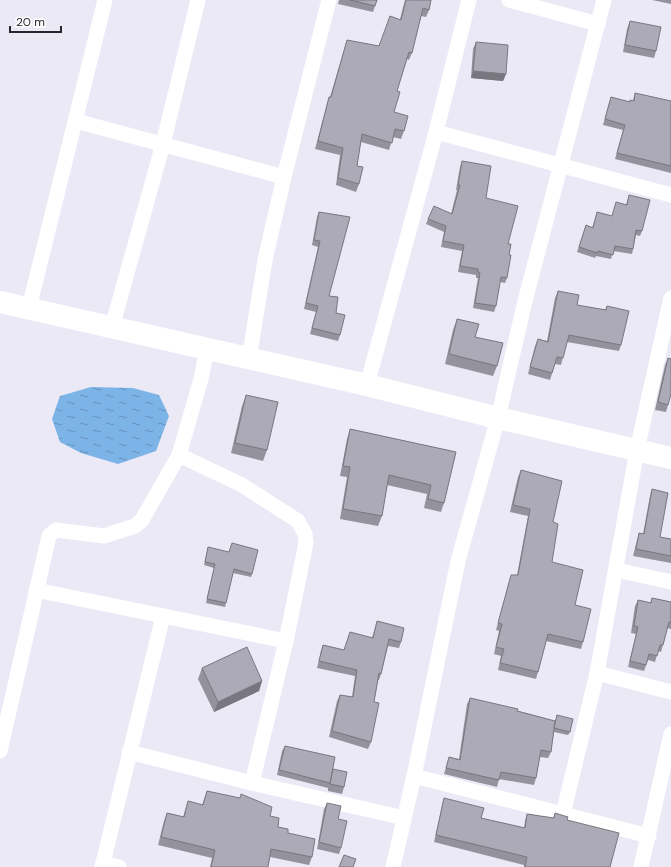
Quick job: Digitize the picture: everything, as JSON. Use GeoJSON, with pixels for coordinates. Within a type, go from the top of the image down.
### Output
{"type":"FeatureCollection","features":[{"type":"Feature","properties":{"kind":"highway"},"geometry":{"type":"LineString","coordinates":[[0,302],[367,385],[498,418],[671,458]]}},
{"type":"Feature","properties":{"kind":"street"},"geometry":{"type":"LineString","coordinates":[[29,308],[105,0]]}},
{"type":"Feature","properties":{"kind":"street"},"geometry":{"type":"LineString","coordinates":[[112,327],[163,144],[198,0]]}},
{"type":"Feature","properties":{"kind":"street"},"geometry":{"type":"LineString","coordinates":[[249,359],[266,260],[284,177],[329,0]]}},
{"type":"Feature","properties":{"kind":"street"},"geometry":{"type":"LineString","coordinates":[[367,385],[436,132],[469,0]]}},
{"type":"Feature","properties":{"kind":"street"},"geometry":{"type":"LineString","coordinates":[[509,0],[598,24]]}},
{"type":"Feature","properties":{"kind":"street"},"geometry":{"type":"LineString","coordinates":[[393,867],[414,776],[458,561],[498,418],[525,301],[562,167],[604,0]]}},
{"type":"Feature","properties":{"kind":"street"},"geometry":{"type":"LineString","coordinates":[[76,121],[284,177]]}},
{"type":"Feature","properties":{"kind":"street"},"geometry":{"type":"LineString","coordinates":[[436,132],[671,195]]}},
{"type":"Feature","properties":{"kind":"street"},"geometry":{"type":"LineString","coordinates":[[563,814],[597,673],[637,450],[671,298]]}},
{"type":"Feature","properties":{"kind":"street"},"geometry":{"type":"LineString","coordinates":[[0,751],[3,725],[49,536],[53,531],[61,530],[104,536],[135,526],[142,520],[179,455],[201,379],[207,349]]}},
{"type":"Feature","properties":{"kind":"street"},"geometry":{"type":"LineString","coordinates":[[179,455],[242,485],[298,521],[302,527],[306,543],[286,641],[252,783]]}},
{"type":"Feature","properties":{"kind":"street"},"geometry":{"type":"LineString","coordinates":[[616,570],[671,582]]}},
{"type":"Feature","properties":{"kind":"street"},"geometry":{"type":"LineString","coordinates":[[36,590],[286,641]]}},
{"type":"Feature","properties":{"kind":"street"},"geometry":{"type":"LineString","coordinates":[[120,867],[102,865],[163,616]]}},
{"type":"Feature","properties":{"kind":"street"},"geometry":{"type":"LineString","coordinates":[[597,673],[671,692]]}},
{"type":"Feature","properties":{"kind":"street"},"geometry":{"type":"LineString","coordinates":[[641,867],[671,734]]}},
{"type":"Feature","properties":{"kind":"street"},"geometry":{"type":"LineString","coordinates":[[129,752],[252,783],[404,818]]}},
{"type":"Feature","properties":{"kind":"street"},"geometry":{"type":"LineString","coordinates":[[414,776],[649,836]]}},
{"type":"Feature","properties":{"kind":"water"},"geometry":{"type":"Polygon","coordinates":[[[91,387],[133,388],[159,395],[169,416],[156,451],[118,464],[81,453],[60,442],[52,419],[60,396],[91,387]]]}},
{"type":"Feature","properties":{"kind":"building"},"geometry":{"type":"Polygon","coordinates":[[[350,0],[377,0],[375,6],[350,0]]]}},
{"type":"Feature","properties":{"kind":"building"},"geometry":{"type":"Polygon","coordinates":[[[406,0],[431,0],[429,10],[423,8],[412,53],[409,52],[397,91],[400,92],[394,112],[408,116],[404,131],[395,129],[392,143],[362,134],[357,166],[363,167],[359,184],[338,178],[343,148],[318,141],[329,97],[331,97],[347,40],[379,46],[390,16],[401,20],[406,0]]]}},
{"type":"Feature","properties":{"kind":"building"},"geometry":{"type":"Polygon","coordinates":[[[630,21],[661,27],[656,51],[625,45],[630,21]]]}},
{"type":"Feature","properties":{"kind":"building"},"geometry":{"type":"Polygon","coordinates":[[[476,42],[508,45],[506,74],[473,71],[476,42]]]}},
{"type":"Feature","properties":{"kind":"building"},"geometry":{"type":"Polygon","coordinates":[[[635,93],[671,101],[671,166],[617,153],[625,125],[605,119],[611,97],[630,102],[630,100],[634,101],[635,93]]]}},
{"type":"Feature","properties":{"kind":"building"},"geometry":{"type":"Polygon","coordinates":[[[462,161],[491,166],[486,198],[518,206],[508,244],[511,244],[509,255],[511,255],[507,278],[501,277],[496,306],[475,303],[480,273],[478,272],[478,269],[460,266],[464,245],[443,241],[446,226],[428,219],[434,206],[452,214],[460,185],[458,185],[462,161]]]}},
{"type":"Feature","properties":{"kind":"building"},"geometry":{"type":"Polygon","coordinates":[[[629,195],[650,200],[642,231],[636,230],[633,249],[615,246],[613,255],[598,251],[597,253],[579,247],[586,225],[593,228],[597,212],[612,216],[616,202],[627,205],[629,195]]]}},
{"type":"Feature","properties":{"kind":"building"},"geometry":{"type":"Polygon","coordinates":[[[319,212],[350,217],[329,296],[338,297],[336,313],[345,315],[340,335],[312,328],[318,306],[306,303],[320,241],[314,240],[319,212]]]}},
{"type":"Feature","properties":{"kind":"building"},"geometry":{"type":"Polygon","coordinates":[[[558,291],[579,295],[577,305],[606,310],[607,306],[629,311],[621,345],[569,335],[563,358],[557,357],[552,373],[530,367],[538,339],[548,342],[558,291]]]}},
{"type":"Feature","properties":{"kind":"building"},"geometry":{"type":"Polygon","coordinates":[[[457,319],[479,324],[475,337],[503,343],[497,366],[449,354],[457,319]]]}},
{"type":"Feature","properties":{"kind":"building"},"geometry":{"type":"Polygon","coordinates":[[[668,358],[671,359],[671,394],[668,405],[658,402],[668,358]]]}},
{"type":"Feature","properties":{"kind":"building"},"geometry":{"type":"Polygon","coordinates":[[[246,395],[278,402],[267,450],[235,443],[246,395]]]}},
{"type":"Feature","properties":{"kind":"building"},"geometry":{"type":"Polygon","coordinates":[[[350,429],[456,452],[444,503],[428,499],[431,485],[389,475],[382,516],[343,509],[350,467],[343,466],[350,429]]]}},
{"type":"Feature","properties":{"kind":"building"},"geometry":{"type":"Polygon","coordinates":[[[521,470],[562,481],[553,522],[558,524],[552,562],[583,570],[575,605],[591,609],[583,642],[548,634],[538,672],[500,663],[504,649],[496,647],[502,624],[498,623],[511,575],[518,575],[530,509],[513,505],[521,470]]]}},
{"type":"Feature","properties":{"kind":"building"},"geometry":{"type":"Polygon","coordinates":[[[652,489],[668,493],[660,537],[671,539],[671,556],[636,549],[639,533],[644,534],[652,489]]]}},
{"type":"Feature","properties":{"kind":"building"},"geometry":{"type":"Polygon","coordinates":[[[232,543],[258,550],[252,574],[234,569],[226,603],[207,599],[215,564],[205,562],[208,547],[229,552],[232,543]]]}},
{"type":"Feature","properties":{"kind":"building"},"geometry":{"type":"Polygon","coordinates":[[[652,598],[671,602],[671,622],[669,622],[663,645],[660,645],[657,656],[649,654],[646,665],[630,661],[638,627],[634,626],[638,600],[651,603],[652,598]]]}},
{"type":"Feature","properties":{"kind":"building"},"geometry":{"type":"Polygon","coordinates":[[[377,621],[404,628],[401,642],[389,639],[381,674],[379,673],[374,702],[379,703],[371,742],[332,731],[340,695],[353,697],[357,670],[319,661],[323,645],[344,650],[350,632],[373,638],[377,621]]]}},
{"type":"Feature","properties":{"kind":"building"},"geometry":{"type":"Polygon","coordinates":[[[247,647],[262,681],[218,702],[202,668],[247,647]]]}},
{"type":"Feature","properties":{"kind":"building"},"geometry":{"type":"Polygon","coordinates":[[[470,698],[518,709],[517,711],[555,721],[551,752],[541,750],[536,778],[501,772],[499,780],[446,768],[449,757],[460,760],[470,698]]]}},
{"type":"Feature","properties":{"kind":"building"},"geometry":{"type":"Polygon","coordinates":[[[557,715],[573,719],[570,732],[554,728],[557,715]]]}},
{"type":"Feature","properties":{"kind":"building"},"geometry":{"type":"Polygon","coordinates":[[[285,746],[335,757],[330,783],[279,770],[285,746]]]}},
{"type":"Feature","properties":{"kind":"building"},"geometry":{"type":"Polygon","coordinates":[[[333,769],[347,772],[344,787],[330,784],[333,769]]]}},
{"type":"Feature","properties":{"kind":"building"},"geometry":{"type":"Polygon","coordinates":[[[207,791],[240,798],[241,794],[272,807],[270,816],[279,818],[278,827],[288,829],[288,833],[315,839],[312,857],[271,849],[268,867],[211,867],[215,850],[161,837],[167,813],[184,817],[188,801],[203,805],[207,791]]]}},
{"type":"Feature","properties":{"kind":"building"},"geometry":{"type":"Polygon","coordinates":[[[444,798],[484,808],[481,818],[525,828],[527,814],[554,818],[555,813],[568,817],[567,820],[619,833],[610,867],[525,867],[527,857],[436,835],[444,798]]]}},
{"type":"Feature","properties":{"kind":"building"},"geometry":{"type":"Polygon","coordinates":[[[327,803],[341,806],[338,819],[347,821],[341,848],[319,842],[327,803]]]}},
{"type":"Feature","properties":{"kind":"building"},"geometry":{"type":"Polygon","coordinates":[[[344,855],[356,859],[353,867],[339,867],[344,855]]]}}]}
